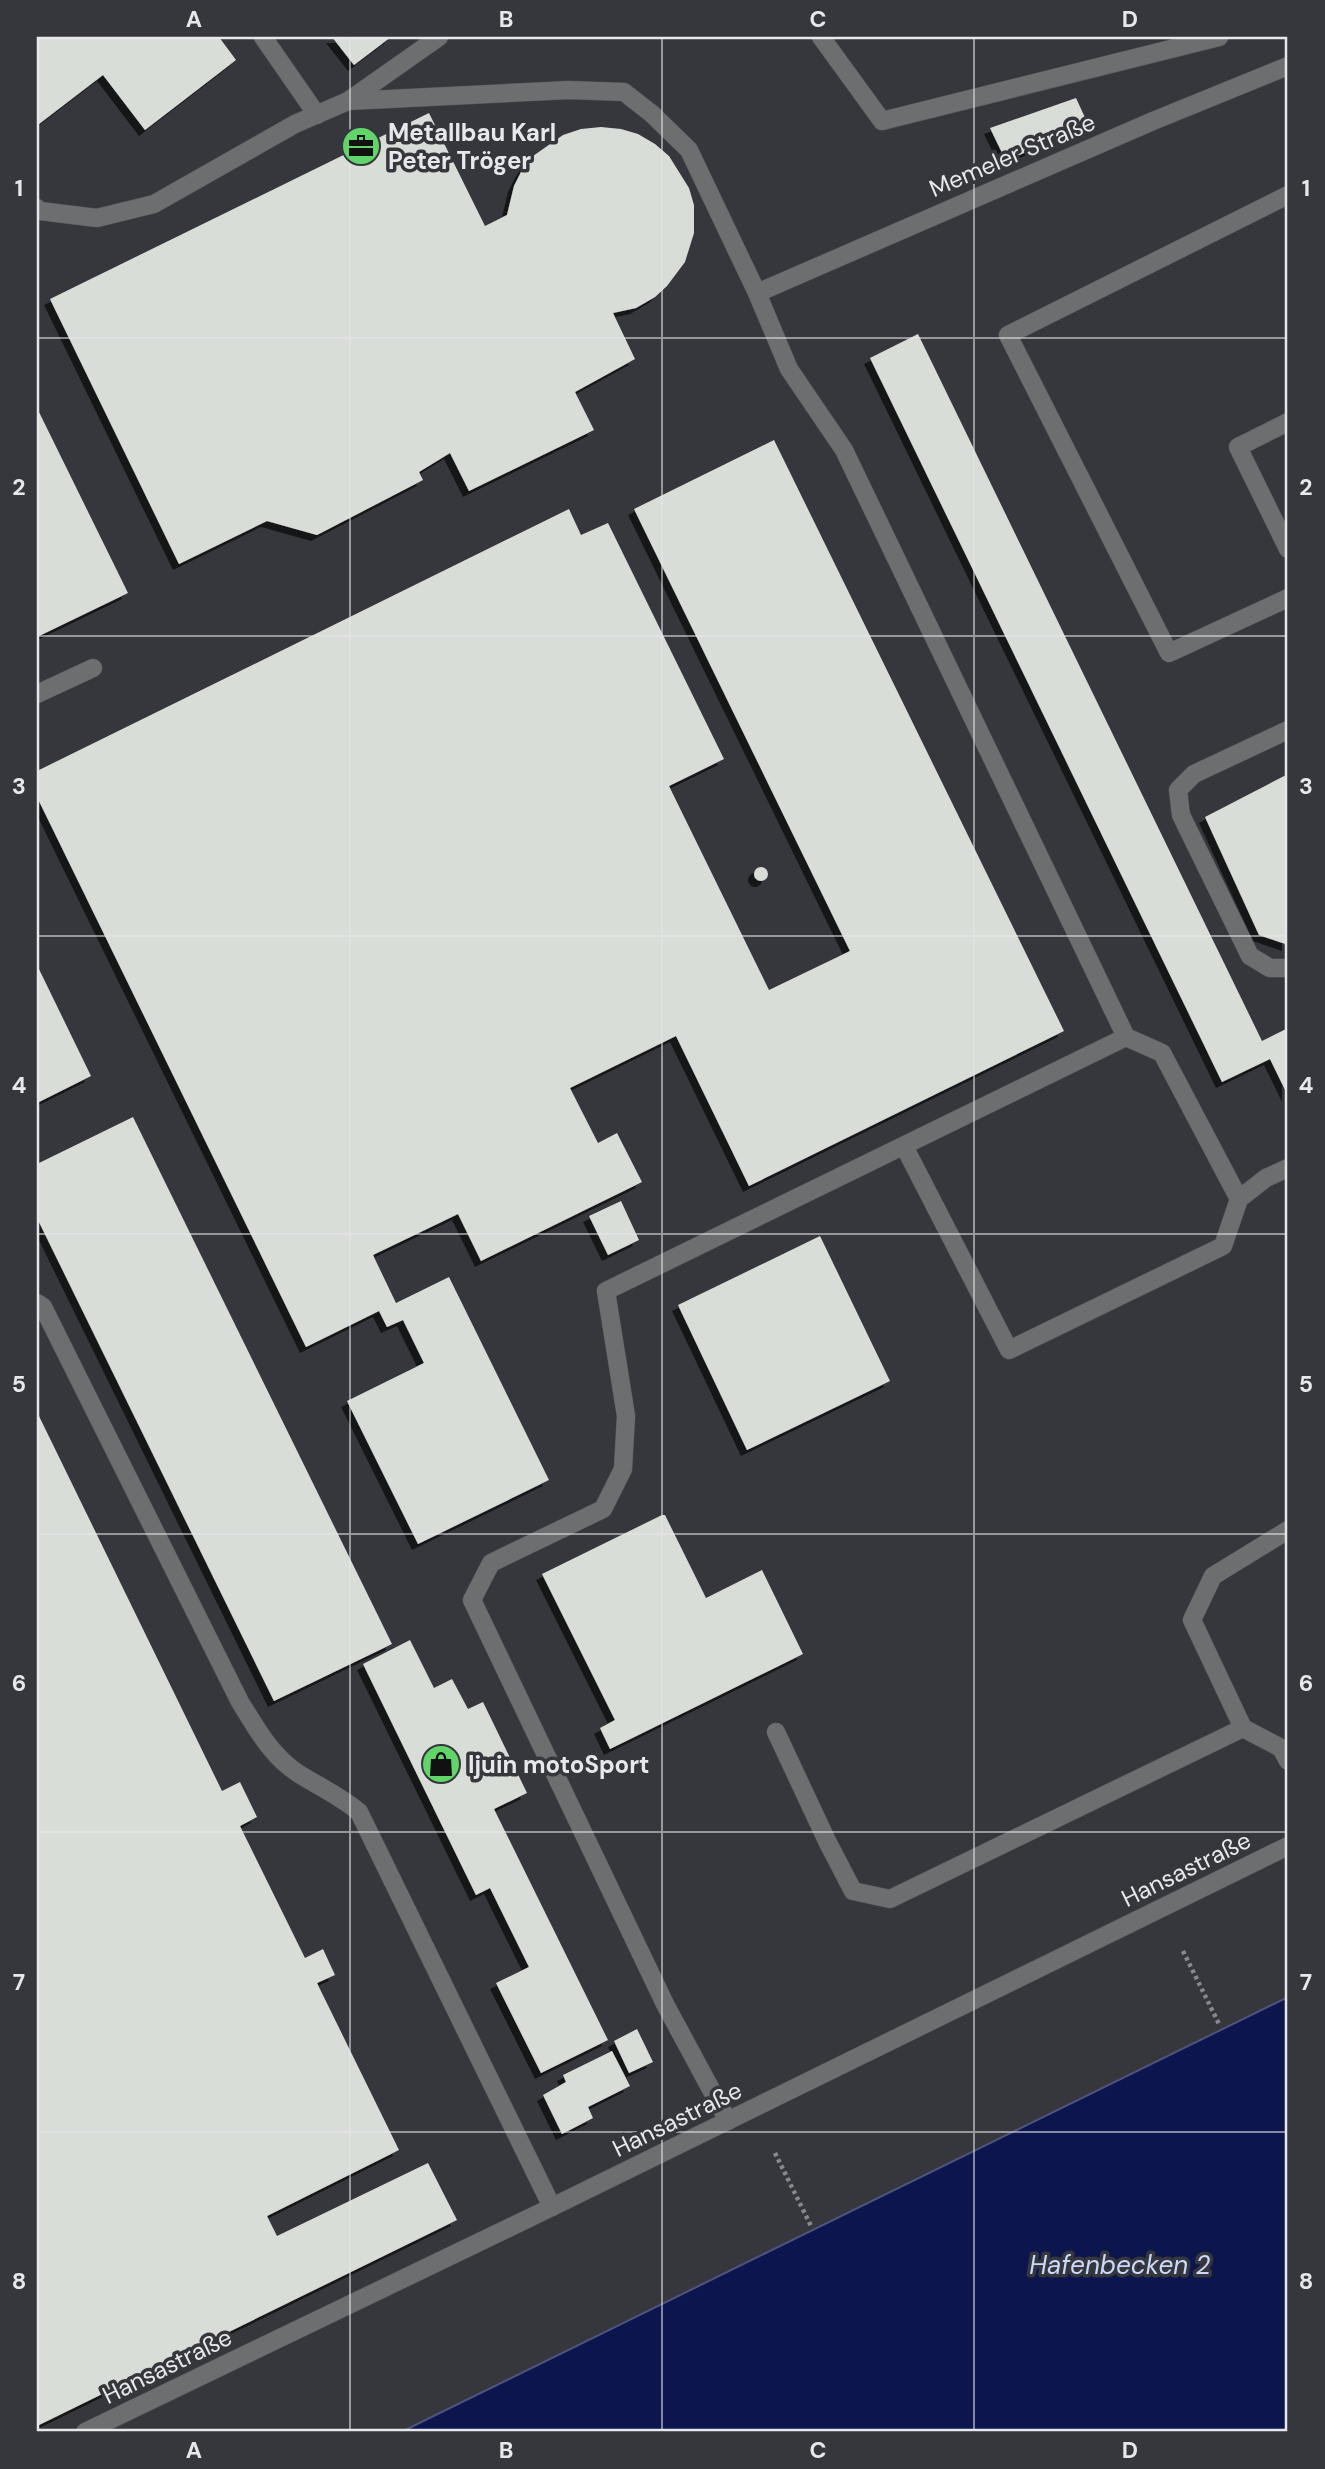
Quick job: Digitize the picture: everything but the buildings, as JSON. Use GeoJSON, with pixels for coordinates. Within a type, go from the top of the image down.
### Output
{"type":"FeatureCollection","features":[{"type":"Feature","properties":{"kind":"street"},"geometry":{"type":"LineString","coordinates":[[263,37],[317,115]]}},
{"type":"Feature","properties":{"kind":"street"},"geometry":{"type":"LineString","coordinates":[[37,208],[40,211],[97,218],[154,204],[295,124],[348,102],[439,37]]}},
{"type":"Feature","properties":{"kind":"street"},"geometry":{"type":"LineString","coordinates":[[821,37],[881,121],[1219,37]]}},
{"type":"Feature","properties":{"kind":"street","name":"Memeler Straße"},"geometry":{"type":"LineString","coordinates":[[757,293],[1288,66]]}},
{"type":"Feature","properties":{"kind":"street"},"geometry":{"type":"LineString","coordinates":[[348,102],[569,90],[624,92],[652,114],[689,150],[757,293],[789,369],[844,450],[1126,1037],[1162,1054],[1239,1199]]}},
{"type":"Feature","properties":{"kind":"street"},"geometry":{"type":"LineString","coordinates":[[1288,195],[1008,335],[1169,653],[1288,598]]}},
{"type":"Feature","properties":{"kind":"street"},"geometry":{"type":"LineString","coordinates":[[1288,422],[1238,447],[1288,549]]}},
{"type":"Feature","properties":{"kind":"street"},"geometry":{"type":"LineString","coordinates":[[37,694],[93,668]]}},
{"type":"Feature","properties":{"kind":"street"},"geometry":{"type":"LineString","coordinates":[[1288,730],[1194,774],[1178,790],[1181,815],[1250,956],[1270,968],[1288,968]]}},
{"type":"Feature","properties":{"kind":"street"},"geometry":{"type":"LineString","coordinates":[[728,2121],[665,2004],[472,1600],[491,1563],[603,1509],[623,1469],[626,1416],[606,1292],[1126,1037]]}},
{"type":"Feature","properties":{"kind":"street"},"geometry":{"type":"LineString","coordinates":[[904,1146],[1009,1350],[1223,1246],[1239,1199],[1266,1178],[1288,1168]]}},
{"type":"Feature","properties":{"kind":"street"},"geometry":{"type":"LineString","coordinates":[[37,1303],[44,1307],[240,1702],[267,1747],[297,1772],[341,1796],[359,1812],[552,2207]]}},
{"type":"Feature","properties":{"kind":"street"},"geometry":{"type":"LineString","coordinates":[[1288,1530],[1213,1576],[1192,1620],[1243,1728],[1281,1748],[1288,1761]]}},
{"type":"Feature","properties":{"kind":"street"},"geometry":{"type":"LineString","coordinates":[[776,1732],[853,1891],[890,1899],[1243,1728]]}},
{"type":"Feature","properties":{"kind":"street","name":"Hansastraße"},"geometry":{"type":"LineString","coordinates":[[85,2432],[552,2207],[1288,1846]]}},
{"type":"Feature","properties":{"kind":"path"},"geometry":{"type":"LineString","coordinates":[[1183,1951],[1220,2026]]}},
{"type":"Feature","properties":{"kind":"path"},"geometry":{"type":"LineString","coordinates":[[775,2153],[811,2226]]}},
{"type":"Feature","properties":{"kind":"water","name":"Hafenbecken 2"},"geometry":{"type":"Polygon","coordinates":[[[1288,1997],[1288,2432],[401,2432],[1288,1997]]]}},
{"type":"Feature","properties":{"kind":"place","name":"Metallbau Karl Peter Tröger"},"geometry":{"type":"Point","coordinates":[361,146]}},
{"type":"Feature","properties":{"kind":"place","name":"Ijuin motoSport"},"geometry":{"type":"Point","coordinates":[441,1764]}}]}
